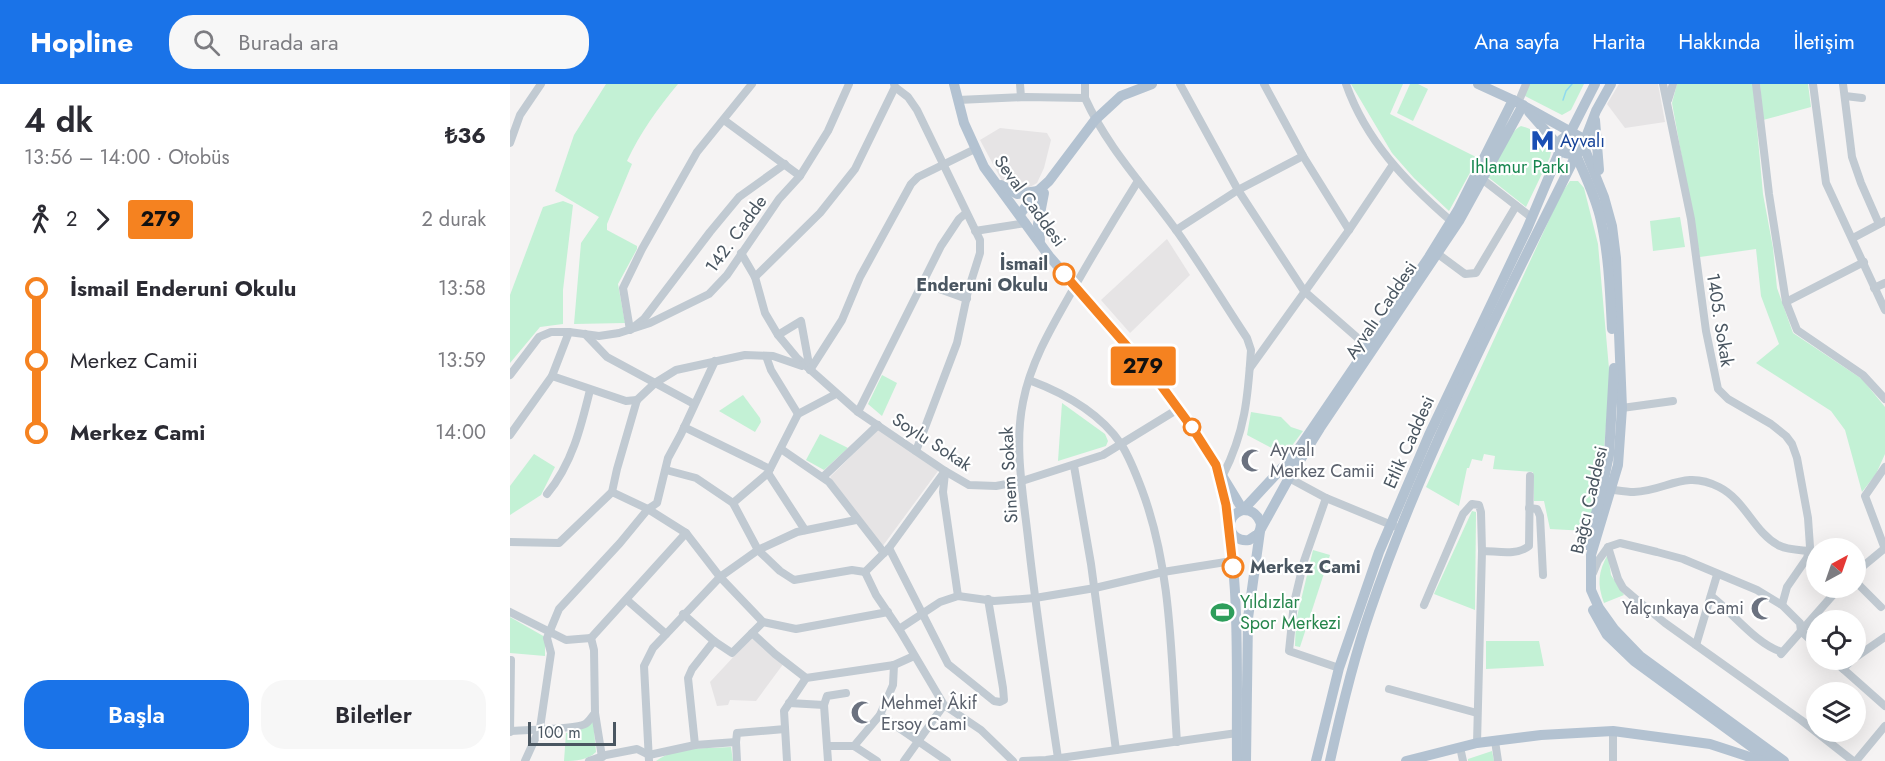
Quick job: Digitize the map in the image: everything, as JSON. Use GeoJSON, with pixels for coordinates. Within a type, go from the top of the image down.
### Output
{"type":"FeatureCollection","features":[{"type":"Feature","properties":{"kind":"main road","name":"Seval Caddesi"},"geometry":{"type":"LineString","coordinates":[[954,84],[975,149],[991,177],[1075,286],[1178,408],[1223,475],[1243,510]]}},
{"type":"Feature","properties":{"kind":"main road"},"geometry":{"type":"LineString","coordinates":[[1023,219],[1095,120],[1121,96],[1152,84]]}},
{"type":"Feature","properties":{"kind":"main road"},"geometry":{"type":"LineString","coordinates":[[1478,84],[1518,103],[1570,133],[1578,135],[1583,143]]}},
{"type":"Feature","properties":{"kind":"main road"},"geometry":{"type":"LineString","coordinates":[[1561,148],[1561,140],[1570,133],[1595,84]]}},
{"type":"Feature","properties":{"kind":"main road"},"geometry":{"type":"LineString","coordinates":[[1518,103],[1561,148],[1569,155],[1576,154],[1581,150],[1596,111],[1611,84]]}},
{"type":"Feature","properties":{"kind":"main road","name":"Ayvalı Caddesi"},"geometry":{"type":"LineString","coordinates":[[1246,761],[1248,618],[1260,529],[1320,428],[1438,254],[1482,179],[1518,103]]}},
{"type":"Feature","properties":{"kind":"main road","name":"Ayvalı Caddesi"},"geometry":{"type":"LineString","coordinates":[[1229,527],[1234,514],[1243,510],[1295,454],[1368,347],[1451,221],[1518,103]]}},
{"type":"Feature","properties":{"kind":"main road"},"geometry":{"type":"LineString","coordinates":[[1596,111],[1596,188]]}},
{"type":"Feature","properties":{"kind":"main road","name":"Bağcı Caddesi"},"geometry":{"type":"LineString","coordinates":[[1583,143],[1596,188],[1612,226],[1616,254],[1622,408],[1617,465],[1584,554],[1584,581],[1594,611],[1607,635],[1634,661],[1771,761]]}},
{"type":"Feature","properties":{"kind":"main road","name":"Etlik Caddesi"},"geometry":{"type":"LineString","coordinates":[[1316,761],[1339,668],[1434,425],[1561,148]]}},
{"type":"Feature","properties":{"kind":"main road","name":"Etlik Caddesi"},"geometry":{"type":"LineString","coordinates":[[1330,761],[1349,676],[1395,526],[1492,322],[1576,154]]}},
{"type":"Feature","properties":{"kind":"main road","name":"Bağcı Caddesi"},"geometry":{"type":"LineString","coordinates":[[1576,154],[1596,188],[1608,268],[1614,362],[1607,489],[1591,555],[1591,590],[1599,608],[1614,629],[1640,656],[1783,761]]}},
{"type":"Feature","properties":{"kind":"main road"},"geometry":{"type":"LineString","coordinates":[[1562,182],[1571,176],[1578,177],[1596,188]]}},
{"type":"Feature","properties":{"kind":"main road"},"geometry":{"type":"LineString","coordinates":[[991,177],[1017,194],[1041,192]]}},
{"type":"Feature","properties":{"kind":"main road"},"geometry":{"type":"LineString","coordinates":[[1040,242],[1038,224],[1041,192]]}},
{"type":"Feature","properties":{"kind":"main road","name":"Seval Caddesi"},"geometry":{"type":"LineString","coordinates":[[1216,465],[1229,527]]}},
{"type":"Feature","properties":{"kind":"main road"},"geometry":{"type":"LineString","coordinates":[[1229,527],[1234,537],[1244,541],[1254,538],[1260,529],[1259,519],[1253,512],[1243,510]]}},
{"type":"Feature","properties":{"kind":"main road"},"geometry":{"type":"LineString","coordinates":[[1229,527],[1236,630],[1237,761]]}},
{"type":"Feature","properties":{"kind":"main road"},"geometry":{"type":"LineString","coordinates":[[1407,761],[1478,743],[1541,735],[1612,731],[1710,744],[1762,761]]}},
{"type":"Feature","properties":{"kind":"street"},"geometry":{"type":"LineString","coordinates":[[510,143],[520,116],[541,84]]}},
{"type":"Feature","properties":{"kind":"street"},"geometry":{"type":"LineString","coordinates":[[752,84],[697,152],[642,249],[623,288],[630,330],[644,320],[739,197],[785,164]]}},
{"type":"Feature","properties":{"kind":"street","name":"142. Cadde"},"geometry":{"type":"LineString","coordinates":[[510,375],[539,337],[551,332],[599,336],[630,330],[650,323],[710,294],[727,275],[779,199],[800,176],[828,131],[849,84]]}},
{"type":"Feature","properties":{"kind":"street"},"geometry":{"type":"LineString","coordinates":[[1020,84],[1022,97]]}},
{"type":"Feature","properties":{"kind":"street"},"geometry":{"type":"LineString","coordinates":[[1085,84],[1085,98],[1095,120],[1137,181],[1176,230],[1247,338],[1251,350],[1244,424],[1236,451],[1223,475]]}},
{"type":"Feature","properties":{"kind":"street"},"geometry":{"type":"LineString","coordinates":[[1180,84],[1238,190],[1304,291],[1368,347]]}},
{"type":"Feature","properties":{"kind":"street"},"geometry":{"type":"LineString","coordinates":[[1264,84],[1303,156],[1349,230]]}},
{"type":"Feature","properties":{"kind":"street"},"geometry":{"type":"LineString","coordinates":[[1346,84],[1349,95],[1373,138],[1392,166],[1451,221]]}},
{"type":"Feature","properties":{"kind":"street"},"geometry":{"type":"LineString","coordinates":[[1518,103],[1526,84]]}},
{"type":"Feature","properties":{"kind":"street","name":"1405. Sokak"},"geometry":{"type":"LineString","coordinates":[[1663,84],[1691,219],[1706,331],[1718,389],[1728,399],[1771,424],[1792,444],[1797,458],[1808,518],[1809,538]]}},
{"type":"Feature","properties":{"kind":"street"},"geometry":{"type":"LineString","coordinates":[[1667,101],[1673,84]]}},
{"type":"Feature","properties":{"kind":"street"},"geometry":{"type":"LineString","coordinates":[[1756,84],[1785,302],[1797,330],[1863,375],[1885,399]]}},
{"type":"Feature","properties":{"kind":"street"},"geometry":{"type":"LineString","coordinates":[[1813,84],[1826,183],[1885,310]]}},
{"type":"Feature","properties":{"kind":"street"},"geometry":{"type":"LineString","coordinates":[[1843,84],[1852,157],[1861,183],[1882,222],[1853,238]]}},
{"type":"Feature","properties":{"kind":"street"},"geometry":{"type":"LineString","coordinates":[[755,277],[819,213],[855,169],[895,85],[908,97],[917,110],[980,240],[980,253],[957,343],[916,451]]}},
{"type":"Feature","properties":{"kind":"street"},"geometry":{"type":"LineString","coordinates":[[1845,96],[1862,98]]}},
{"type":"Feature","properties":{"kind":"street"},"geometry":{"type":"LineString","coordinates":[[958,100],[1022,97],[1085,98]]}},
{"type":"Feature","properties":{"kind":"street"},"geometry":{"type":"LineString","coordinates":[[724,120],[800,176]]}},
{"type":"Feature","properties":{"kind":"street"},"geometry":{"type":"LineString","coordinates":[[810,370],[842,320],[860,277],[911,184],[918,177],[975,149]]}},
{"type":"Feature","properties":{"kind":"street"},"geometry":{"type":"LineString","coordinates":[[1176,230],[1238,190],[1303,156]]}},
{"type":"Feature","properties":{"kind":"street"},"geometry":{"type":"LineString","coordinates":[[1250,368],[1392,166]]}},
{"type":"Feature","properties":{"kind":"street"},"geometry":{"type":"LineString","coordinates":[[1482,179],[1531,217]]}},
{"type":"Feature","properties":{"kind":"street","name":"Sinem Sokak"},"geometry":{"type":"LineString","coordinates":[[1058,758],[1035,598],[1022,481],[1019,441],[1023,401],[1048,333],[1137,181]]}},
{"type":"Feature","properties":{"kind":"street"},"geometry":{"type":"LineString","coordinates":[[1438,254],[1465,274],[1476,273],[1516,206]]}},
{"type":"Feature","properties":{"kind":"street"},"geometry":{"type":"LineString","coordinates":[[858,412],[941,246],[959,219],[966,213]]}},
{"type":"Feature","properties":{"kind":"street"},"geometry":{"type":"LineString","coordinates":[[975,231],[1023,219]]}},
{"type":"Feature","properties":{"kind":"street","name":"Soylu Sokak"},"geometry":{"type":"LineString","coordinates":[[741,253],[755,277],[765,313],[778,335],[797,358],[858,412],[969,485],[996,486],[1074,466],[1103,455],[1178,408]]}},
{"type":"Feature","properties":{"kind":"street"},"geometry":{"type":"LineString","coordinates":[[1785,302],[1864,262]]}},
{"type":"Feature","properties":{"kind":"street"},"geometry":{"type":"LineString","coordinates":[[923,283],[967,299]]}},
{"type":"Feature","properties":{"kind":"street"},"geometry":{"type":"LineString","coordinates":[[1874,288],[1885,284]]}},
{"type":"Feature","properties":{"kind":"street"},"geometry":{"type":"LineString","coordinates":[[778,335],[801,321],[810,370]]}},
{"type":"Feature","properties":{"kind":"street"},"geometry":{"type":"LineString","coordinates":[[510,435],[552,376],[569,332]]}},
{"type":"Feature","properties":{"kind":"street"},"geometry":{"type":"LineString","coordinates":[[585,334],[607,357],[694,404]]}},
{"type":"Feature","properties":{"kind":"street"},"geometry":{"type":"LineString","coordinates":[[510,542],[559,543],[612,492],[616,469],[637,400],[655,383],[676,370],[746,355],[790,361],[810,370]]}},
{"type":"Feature","properties":{"kind":"street"},"geometry":{"type":"LineString","coordinates":[[766,356],[771,370],[798,414]]}},
{"type":"Feature","properties":{"kind":"street"},"geometry":{"type":"LineString","coordinates":[[525,761],[540,728],[551,653],[547,638],[559,609],[648,509],[657,503],[668,458],[715,361]]}},
{"type":"Feature","properties":{"kind":"street"},"geometry":{"type":"LineString","coordinates":[[552,376],[626,401],[637,400]]}},
{"type":"Feature","properties":{"kind":"street"},"geometry":{"type":"LineString","coordinates":[[1029,380],[1051,388],[1077,402],[1103,424],[1121,444],[1136,472],[1149,508],[1167,598],[1177,742]]}},
{"type":"Feature","properties":{"kind":"street"},"geometry":{"type":"LineString","coordinates":[[547,494],[558,481],[579,438],[590,390]]}},
{"type":"Feature","properties":{"kind":"street"},"geometry":{"type":"LineString","coordinates":[[733,503],[769,471],[798,414],[836,394]]}},
{"type":"Feature","properties":{"kind":"street"},"geometry":{"type":"LineString","coordinates":[[1622,408],[1673,401]]}},
{"type":"Feature","properties":{"kind":"street"},"geometry":{"type":"LineString","coordinates":[[823,477],[878,425]]}},
{"type":"Feature","properties":{"kind":"street"},"geometry":{"type":"LineString","coordinates":[[684,427],[769,471],[805,531]]}},
{"type":"Feature","properties":{"kind":"street"},"geometry":{"type":"LineString","coordinates":[[781,448],[829,482],[856,520],[886,551],[948,664],[987,696],[1000,702],[1004,700],[1003,688],[988,600]]}},
{"type":"Feature","properties":{"kind":"street"},"geometry":{"type":"LineString","coordinates":[[1074,466],[1095,588],[1116,750]]}},
{"type":"Feature","properties":{"kind":"street"},"geometry":{"type":"LineString","coordinates":[[1866,564],[1885,548],[1865,496],[1885,467]]}},
{"type":"Feature","properties":{"kind":"street"},"geometry":{"type":"LineString","coordinates":[[666,470],[696,478],[733,503],[758,550],[780,571],[794,580],[852,570],[865,572]]}},
{"type":"Feature","properties":{"kind":"street"},"geometry":{"type":"LineString","coordinates":[[865,572],[886,551],[945,471]]}},
{"type":"Feature","properties":{"kind":"street"},"geometry":{"type":"LineString","coordinates":[[945,471],[943,492],[958,596]]}},
{"type":"Feature","properties":{"kind":"street"},"geometry":{"type":"LineString","coordinates":[[1482,551],[1516,552],[1523,551],[1529,546],[1530,476]]}},
{"type":"Feature","properties":{"kind":"street"},"geometry":{"type":"LineString","coordinates":[[1289,478],[1326,498],[1395,526]]}},
{"type":"Feature","properties":{"kind":"street"},"geometry":{"type":"LineString","coordinates":[[1607,489],[1634,492],[1681,479],[1719,487],[1736,499],[1768,538],[1779,546],[1806,550]]}},
{"type":"Feature","properties":{"kind":"street"},"geometry":{"type":"LineString","coordinates":[[612,492],[648,509],[686,534],[720,577],[763,622],[796,628],[888,612]]}},
{"type":"Feature","properties":{"kind":"street"},"geometry":{"type":"LineString","coordinates":[[1326,498],[1304,561],[1294,603],[1289,651],[1339,668]]}},
{"type":"Feature","properties":{"kind":"street"},"geometry":{"type":"LineString","coordinates":[[1424,605],[1463,514],[1472,504],[1479,505],[1482,551],[1478,743]]}},
{"type":"Feature","properties":{"kind":"street"},"geometry":{"type":"LineString","coordinates":[[1529,508],[1537,509],[1540,516],[1543,575]]}},
{"type":"Feature","properties":{"kind":"street"},"geometry":{"type":"LineString","coordinates":[[649,758],[645,666],[652,648],[720,577],[758,550],[797,532],[856,520]]}},
{"type":"Feature","properties":{"kind":"street"},"geometry":{"type":"LineString","coordinates":[[510,612],[566,640],[591,638],[686,534]]}},
{"type":"Feature","properties":{"kind":"street"},"geometry":{"type":"LineString","coordinates":[[1591,578],[1598,561],[1608,547],[1620,543],[1657,552],[1683,559],[1757,590],[1782,605],[1800,623],[1801,631],[1806,636]]}},
{"type":"Feature","properties":{"kind":"street"},"geometry":{"type":"LineString","coordinates":[[1608,547],[1614,569],[1623,588],[1665,623],[1801,720],[1854,761],[1885,726]]}},
{"type":"Feature","properties":{"kind":"street"},"geometry":{"type":"LineString","coordinates":[[1782,605],[1787,587],[1806,556]]}},
{"type":"Feature","properties":{"kind":"street"},"geometry":{"type":"LineString","coordinates":[[899,629],[940,602],[958,596],[988,600],[1035,598],[1095,588],[1163,572],[1232,561]]}},
{"type":"Feature","properties":{"kind":"street"},"geometry":{"type":"LineString","coordinates":[[865,572],[876,595],[944,705],[981,730],[1013,761]]}},
{"type":"Feature","properties":{"kind":"street"},"geometry":{"type":"LineString","coordinates":[[1696,645],[1717,575]]}},
{"type":"Feature","properties":{"kind":"street"},"geometry":{"type":"LineString","coordinates":[[1866,592],[1881,608]]}},
{"type":"Feature","properties":{"kind":"street"},"geometry":{"type":"LineString","coordinates":[[1711,596],[1758,638],[1781,654],[1830,598]]}},
{"type":"Feature","properties":{"kind":"street"},"geometry":{"type":"LineString","coordinates":[[627,600],[666,634]]}},
{"type":"Feature","properties":{"kind":"street"},"geometry":{"type":"LineString","coordinates":[[683,614],[714,641],[732,653],[763,622]]}},
{"type":"Feature","properties":{"kind":"street"},"geometry":{"type":"LineString","coordinates":[[753,633],[806,678],[894,665],[914,656]]}},
{"type":"Feature","properties":{"kind":"street"},"geometry":{"type":"LineString","coordinates":[[1866,650],[1885,637]]}},
{"type":"Feature","properties":{"kind":"street"},"geometry":{"type":"LineString","coordinates":[[591,638],[594,650],[594,713],[602,757]]}},
{"type":"Feature","properties":{"kind":"street"},"geometry":{"type":"LineString","coordinates":[[695,745],[688,678],[692,669],[714,641]]}},
{"type":"Feature","properties":{"kind":"street"},"geometry":{"type":"LineString","coordinates":[[511,660],[510,731],[576,727],[585,724],[594,713]]}},
{"type":"Feature","properties":{"kind":"street"},"geometry":{"type":"LineString","coordinates":[[854,746],[880,716],[893,685],[894,665]]}},
{"type":"Feature","properties":{"kind":"street"},"geometry":{"type":"LineString","coordinates":[[1844,670],[1885,706]]}},
{"type":"Feature","properties":{"kind":"street"},"geometry":{"type":"LineString","coordinates":[[787,761],[783,711],[806,678]]}},
{"type":"Feature","properties":{"kind":"street"},"geometry":{"type":"LineString","coordinates":[[1389,689],[1477,712]]}},
{"type":"Feature","properties":{"kind":"street"},"geometry":{"type":"LineString","coordinates":[[828,761],[824,705],[827,696],[846,693]]}},
{"type":"Feature","properties":{"kind":"street"},"geometry":{"type":"LineString","coordinates":[[789,703],[824,705]]}},
{"type":"Feature","properties":{"kind":"street"},"geometry":{"type":"LineString","coordinates":[[904,761],[944,705]]}},
{"type":"Feature","properties":{"kind":"street"},"geometry":{"type":"LineString","coordinates":[[880,716],[919,740],[947,761]]}},
{"type":"Feature","properties":{"kind":"street"},"geometry":{"type":"LineString","coordinates":[[737,761],[737,733],[786,729]]}},
{"type":"Feature","properties":{"kind":"street"},"geometry":{"type":"LineString","coordinates":[[1612,731],[1613,761]]}},
{"type":"Feature","properties":{"kind":"street"},"geometry":{"type":"LineString","coordinates":[[1023,761],[1046,760],[1236,734]]}},
{"type":"Feature","properties":{"kind":"street"},"geometry":{"type":"LineString","coordinates":[[1495,741],[1498,761]]}},
{"type":"Feature","properties":{"kind":"street"},"geometry":{"type":"LineString","coordinates":[[649,758],[695,745],[736,742]]}},
{"type":"Feature","properties":{"kind":"street"},"geometry":{"type":"LineString","coordinates":[[827,746],[854,746],[877,761]]}},
{"type":"Feature","properties":{"kind":"street"},"geometry":{"type":"LineString","coordinates":[[1460,747],[1463,761]]}},
{"type":"Feature","properties":{"kind":"street"},"geometry":{"type":"LineString","coordinates":[[589,761],[637,749],[649,758]]}},
{"type":"Feature","properties":{"kind":"shaded area"},"geometry":{"type":"Polygon","coordinates":[[[1619,84],[1658,84],[1665,122],[1625,128],[1607,104],[1619,84]]]}},
{"type":"Feature","properties":{"kind":"shaded area"},"geometry":{"type":"Polygon","coordinates":[[[1000,128],[1047,133],[1051,140],[1044,168],[1037,183],[1023,191],[1002,181],[980,140],[1000,128]]]}},
{"type":"Feature","properties":{"kind":"shaded area"},"geometry":{"type":"Polygon","coordinates":[[[1167,239],[1190,275],[1130,333],[1101,300],[1167,239]]]}},
{"type":"Feature","properties":{"kind":"shaded area"},"geometry":{"type":"Polygon","coordinates":[[[879,429],[938,471],[882,547],[830,477],[879,429]]]}},
{"type":"Feature","properties":{"kind":"shaded area"},"geometry":{"type":"Polygon","coordinates":[[[751,638],[784,663],[756,701],[730,700],[728,705],[717,706],[710,682],[751,638]]]}},
{"type":"Feature","properties":{"kind":"green space"},"geometry":{"type":"Polygon","coordinates":[[[606,84],[678,84],[663,102],[632,151],[627,161],[632,164],[607,224],[607,230],[637,246],[618,284],[625,323],[574,324],[581,243],[599,217],[555,191],[574,135],[606,84]]]}},
{"type":"Feature","properties":{"kind":"green space"},"geometry":{"type":"Polygon","coordinates":[[[1351,84],[1403,84],[1390,114],[1478,158],[1449,211],[1414,178],[1392,153],[1351,84]]]}},
{"type":"Feature","properties":{"kind":"green space"},"geometry":{"type":"Polygon","coordinates":[[[1410,84],[1418,84],[1428,89],[1413,121],[1397,113],[1410,84]]]}},
{"type":"Feature","properties":{"kind":"green space"},"geometry":{"type":"Polygon","coordinates":[[[1529,84],[1584,84],[1571,110],[1562,115],[1523,95],[1529,84]]]}},
{"type":"Feature","properties":{"kind":"green space"},"geometry":{"type":"Polygon","coordinates":[[[1677,84],[1753,84],[1763,194],[1773,248],[1777,288],[1793,333],[1862,379],[1885,407],[1885,454],[1876,474],[1862,492],[1845,430],[1831,411],[1756,363],[1779,344],[1761,296],[1756,249],[1700,257],[1672,103],[1677,84]]]}},
{"type":"Feature","properties":{"kind":"green space"},"geometry":{"type":"Polygon","coordinates":[[[1760,84],[1808,84],[1811,107],[1763,120],[1760,84]]]}},
{"type":"Feature","properties":{"kind":"green space","name":"Ihlamur Parkı"},"geometry":{"type":"Polygon","coordinates":[[[1521,126],[1538,134],[1552,147],[1550,157],[1526,207],[1488,177],[1507,141],[1521,126]]]}},
{"type":"Feature","properties":{"kind":"green space"},"geometry":{"type":"Polygon","coordinates":[[[1570,181],[1578,181],[1584,188],[1598,244],[1610,380],[1601,483],[1587,531],[1550,529],[1544,501],[1534,501],[1533,472],[1493,469],[1495,456],[1484,454],[1482,461],[1472,459],[1467,468],[1459,506],[1426,487],[1561,194],[1570,181]]]}},
{"type":"Feature","properties":{"kind":"green space"},"geometry":{"type":"Polygon","coordinates":[[[563,201],[573,205],[563,290],[563,324],[540,327],[510,363],[510,295],[543,207],[563,201]]]}},
{"type":"Feature","properties":{"kind":"green space"},"geometry":{"type":"Polygon","coordinates":[[[1680,217],[1685,247],[1653,251],[1650,221],[1680,217]]]}},
{"type":"Feature","properties":{"kind":"green space"},"geometry":{"type":"Polygon","coordinates":[[[882,375],[897,383],[882,416],[868,404],[882,375]]]}},
{"type":"Feature","properties":{"kind":"green space"},"geometry":{"type":"Polygon","coordinates":[[[743,395],[760,418],[761,422],[755,432],[719,411],[743,395]]]}},
{"type":"Feature","properties":{"kind":"green space"},"geometry":{"type":"Polygon","coordinates":[[[1062,403],[1105,434],[1108,441],[1106,446],[1058,461],[1062,403]]]}},
{"type":"Feature","properties":{"kind":"green space"},"geometry":{"type":"Polygon","coordinates":[[[1251,412],[1281,417],[1291,427],[1303,431],[1285,455],[1247,435],[1251,412]]]}},
{"type":"Feature","properties":{"kind":"green space"},"geometry":{"type":"Polygon","coordinates":[[[820,434],[848,448],[824,470],[806,460],[820,434]]]}},
{"type":"Feature","properties":{"kind":"green space"},"geometry":{"type":"Polygon","coordinates":[[[534,454],[555,467],[541,495],[510,515],[510,486],[534,454]]]}},
{"type":"Feature","properties":{"kind":"green space"},"geometry":{"type":"Polygon","coordinates":[[[1472,511],[1476,512],[1475,610],[1434,594],[1472,511]]]}},
{"type":"Feature","properties":{"kind":"green space"},"geometry":{"type":"Polygon","coordinates":[[[1313,550],[1330,555],[1300,647],[1295,646],[1296,621],[1313,550]]]}},
{"type":"Feature","properties":{"kind":"green space"},"geometry":{"type":"Polygon","coordinates":[[[1608,554],[1611,575],[1624,595],[1604,603],[1600,590],[1600,578],[1608,554]]]}},
{"type":"Feature","properties":{"kind":"green space"},"geometry":{"type":"Polygon","coordinates":[[[510,617],[545,637],[545,656],[510,653],[510,617]]]}},
{"type":"Feature","properties":{"kind":"green space"},"geometry":{"type":"Polygon","coordinates":[[[1486,641],[1539,641],[1544,666],[1486,669],[1486,641]]]}},
{"type":"Feature","properties":{"kind":"green space"},"geometry":{"type":"Polygon","coordinates":[[[593,720],[596,752],[582,760],[564,761],[566,733],[582,729],[593,720]]]}},
{"type":"Feature","properties":{"kind":"green space"},"geometry":{"type":"Polygon","coordinates":[[[731,747],[733,761],[656,761],[682,751],[731,747]]]}},
{"type":"Feature","properties":{"kind":"green space"},"geometry":{"type":"Polygon","coordinates":[[[1492,751],[1494,761],[1468,761],[1468,759],[1492,751]]]}},
{"type":"Feature","properties":{"kind":"waterway"},"geometry":{"type":"LineString","coordinates":[[1563,100],[1572,84]]}},
{"type":"Feature","properties":{"kind":"bus line","name":"279"},"geometry":{"type":"LineString","coordinates":[[1064,274],[1160,384],[1216,465],[1226,505],[1233,567]]}},
{"type":"Feature","properties":{"kind":"place","name":"Ayvalı"},"geometry":{"type":"Point","coordinates":[1542,141]}},
{"type":"Feature","properties":{"kind":"place","name":"İsmail Enderuni Okulu"},"geometry":{"type":"Point","coordinates":[1064,274]}},
{"type":"Feature","properties":{"kind":"place","name":"Ayvalı Merkez Camii"},"geometry":{"type":"Point","coordinates":[1252,460]}},
{"type":"Feature","properties":{"kind":"place","name":"Merkez Cami"},"geometry":{"type":"Point","coordinates":[1233,567]}},
{"type":"Feature","properties":{"kind":"place","name":"Yalçınkaya Cami"},"geometry":{"type":"Point","coordinates":[1762,608]}},
{"type":"Feature","properties":{"kind":"place","name":"Yıldızlar Spor Merkezi"},"geometry":{"type":"Point","coordinates":[1222,612]}},
{"type":"Feature","properties":{"kind":"place","name":"Mehmet Âkif Ersoy Cami"},"geometry":{"type":"Point","coordinates":[863,713]}}]}
